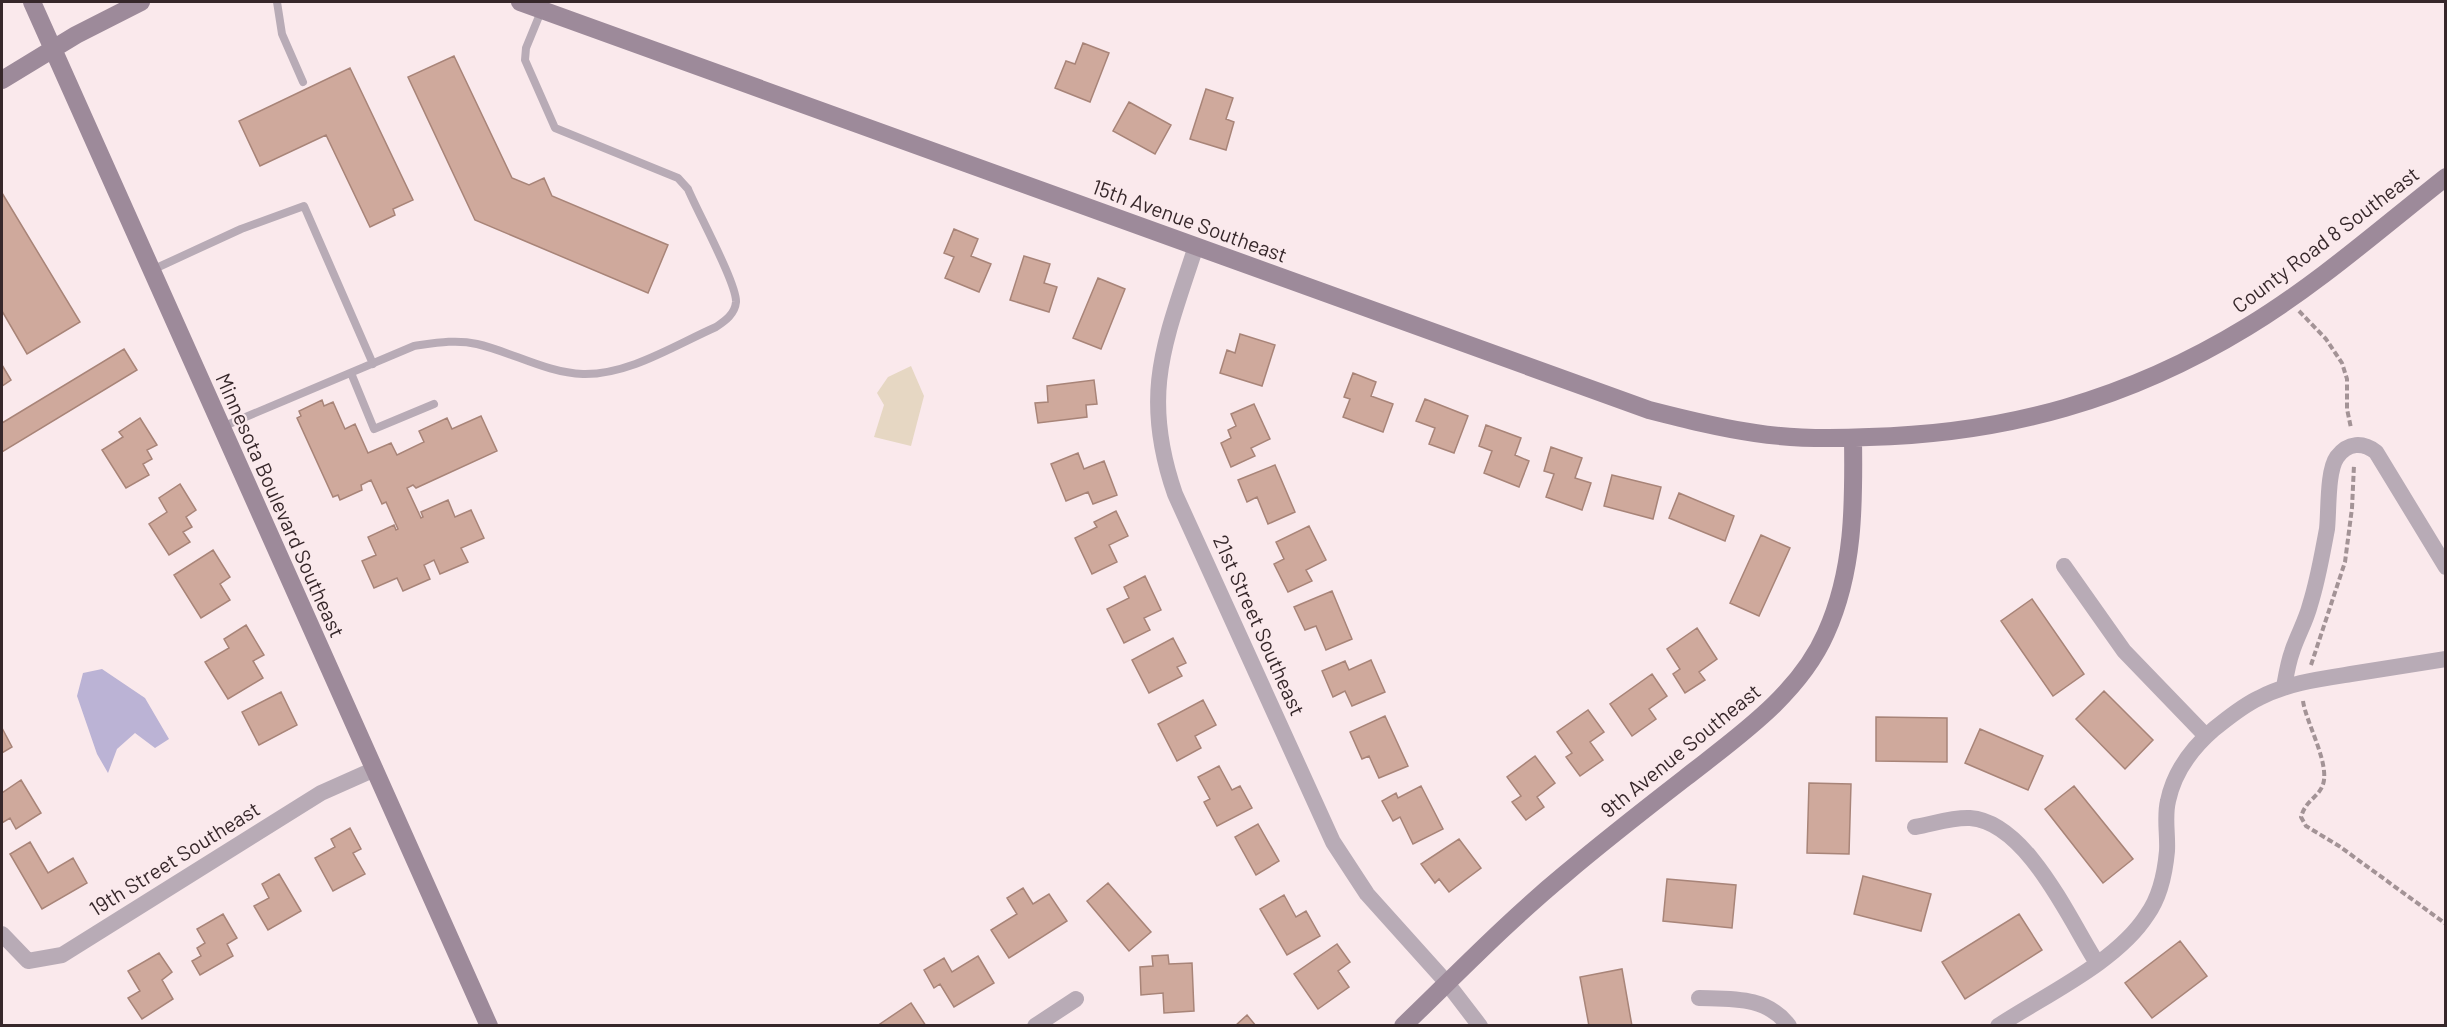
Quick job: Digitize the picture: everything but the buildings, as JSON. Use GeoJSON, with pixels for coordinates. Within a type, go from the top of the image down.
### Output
{"type":"FeatureCollection","features":[{"type":"Feature","properties":{"kind":"main road","name":"Minnesota Boulevard Southeast"},"geometry":{"type":"LineString","coordinates":[[32,2],[489,1026]]}},
{"type":"Feature","properties":{"kind":"main road"},"geometry":{"type":"LineString","coordinates":[[2,80],[53,48],[141,2]]}},
{"type":"Feature","properties":{"kind":"main road","name":"15th Avenue Southeast"},"geometry":{"type":"LineString","coordinates":[[521,2],[1649,410],[1715,427],[1756,434],[1853,438]]}},
{"type":"Feature","properties":{"kind":"main road","name":"County Road 8 Southeast"},"geometry":{"type":"LineString","coordinates":[[1853,438],[1915,436],[1977,429],[2035,418],[2102,397],[2164,372],[2222,342],[2289,300],[2445,177]]}},
{"type":"Feature","properties":{"kind":"main road","name":"9th Avenue Southeast"},"geometry":{"type":"LineString","coordinates":[[1403,1026],[1563,876],[1759,718],[1799,678],[1826,635],[1841,593],[1849,558],[1853,438]]}},
{"type":"Feature","properties":{"kind":"street","name":"21st Street Southeast"},"geometry":{"type":"LineString","coordinates":[[1196,246],[1166,338],[1159,368],[1157,397],[1159,434],[1164,462],[1175,494],[1333,842],[1348,868],[1379,910],[1447,984],[1480,1026]]}},
{"type":"Feature","properties":{"kind":"street"},"geometry":{"type":"LineString","coordinates":[[2283,687],[2292,652],[2310,606],[2322,557],[2330,509],[2332,474],[2336,459],[2344,450],[2354,445],[2366,445],[2382,460],[2445,567]]}},
{"type":"Feature","properties":{"kind":"street"},"geometry":{"type":"LineString","coordinates":[[2064,566],[2124,651],[2206,736]]}},
{"type":"Feature","properties":{"kind":"street"},"geometry":{"type":"LineString","coordinates":[[1998,1026],[2121,947],[2135,933],[2149,914],[2159,893],[2167,849],[2165,823],[2173,782],[2186,758],[2206,736],[2235,712],[2258,698],[2283,687],[2305,681],[2445,659]]}},
{"type":"Feature","properties":{"kind":"street","name":"19th Street Southeast"},"geometry":{"type":"LineString","coordinates":[[2,934],[28,961],[62,955],[321,793],[375,769]]}},
{"type":"Feature","properties":{"kind":"street"},"geometry":{"type":"LineString","coordinates":[[1915,827],[1969,818],[1985,821],[2001,829],[2050,883],[2097,963]]}},
{"type":"Feature","properties":{"kind":"street"},"geometry":{"type":"LineString","coordinates":[[1699,998],[1755,1000],[1769,1008],[1789,1026]]}},
{"type":"Feature","properties":{"kind":"street"},"geometry":{"type":"LineString","coordinates":[[1035,1026],[1076,999]]}},
{"type":"Feature","properties":{"kind":"lane"},"geometry":{"type":"LineString","coordinates":[[277,2],[282,34],[303,82]]}},
{"type":"Feature","properties":{"kind":"lane"},"geometry":{"type":"LineString","coordinates":[[221,427],[414,346],[446,341],[476,344],[550,368],[582,374],[613,371],[716,327],[730,317],[736,303],[732,285],[687,189],[678,178],[555,128],[525,60],[526,48],[542,9]]}},
{"type":"Feature","properties":{"kind":"lane"},"geometry":{"type":"LineString","coordinates":[[152,270],[241,229],[304,206],[373,364]]}},
{"type":"Feature","properties":{"kind":"lane"},"geometry":{"type":"LineString","coordinates":[[351,373],[374,429],[434,404]]}},
{"type":"Feature","properties":{"kind":"path"},"geometry":{"type":"LineString","coordinates":[[2289,300],[2326,339],[2342,363],[2347,380],[2347,409],[2354,445],[2352,508],[2345,562],[2305,681],[2303,703],[2324,772],[2322,788],[2305,805],[2301,817],[2306,826],[2348,852],[2445,924]]}},
{"type":"Feature","properties":{"kind":"shaded area"},"geometry":{"type":"Polygon","coordinates":[[[911,366],[924,396],[911,446],[874,437],[884,405],[877,393],[888,377],[911,366]]]}},
{"type":"Feature","properties":{"kind":"shaded area"},"geometry":{"type":"Polygon","coordinates":[[[102,669],[145,698],[169,739],[155,748],[135,733],[117,749],[108,773],[97,754],[77,696],[83,673],[102,669]]]}}]}
